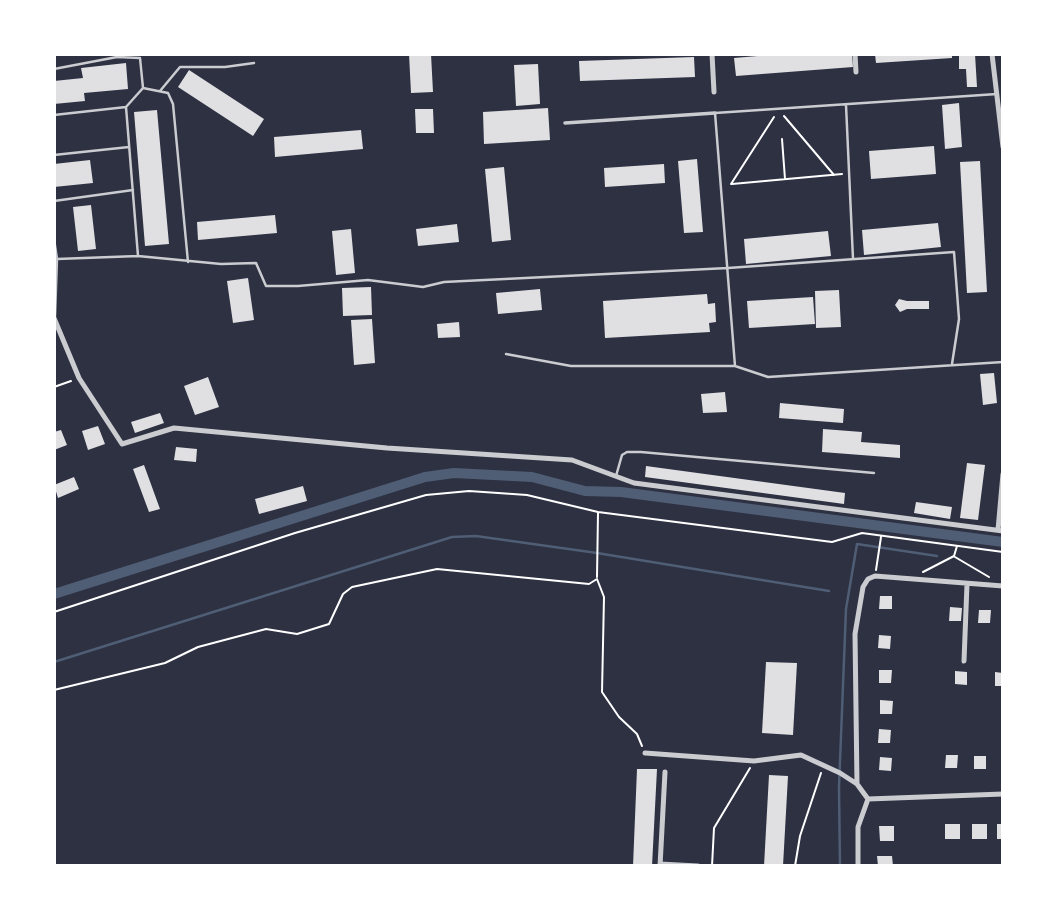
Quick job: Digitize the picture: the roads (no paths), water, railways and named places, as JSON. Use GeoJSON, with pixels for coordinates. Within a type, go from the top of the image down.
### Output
{"type":"FeatureCollection","features":[{"type":"Feature","properties":{"kind":"street"},"geometry":{"type":"LineString","coordinates":[[712,54],[714,92]]}},
{"type":"Feature","properties":{"kind":"street"},"geometry":{"type":"LineString","coordinates":[[855,54],[856,72]]}},
{"type":"Feature","properties":{"kind":"street"},"geometry":{"type":"LineString","coordinates":[[992,54],[1001,106],[1003,148]]}},
{"type":"Feature","properties":{"kind":"street"},"geometry":{"type":"LineString","coordinates":[[565,122],[715,113]]}},
{"type":"Feature","properties":{"kind":"street"},"geometry":{"type":"LineString","coordinates":[[55,319],[79,378],[122,444],[174,428],[572,460],[634,483],[1000,531],[1003,474]]}},
{"type":"Feature","properties":{"kind":"street"},"geometry":{"type":"LineString","coordinates":[[857,784],[855,634],[863,587],[868,579],[875,576],[1003,586]]}},
{"type":"Feature","properties":{"kind":"street"},"geometry":{"type":"LineString","coordinates":[[964,661],[967,584]]}},
{"type":"Feature","properties":{"kind":"street"},"geometry":{"type":"LineString","coordinates":[[645,753],[754,761],[801,755],[857,784],[868,799]]}},
{"type":"Feature","properties":{"kind":"street"},"geometry":{"type":"LineString","coordinates":[[665,772],[660,865],[698,866]]}},
{"type":"Feature","properties":{"kind":"street"},"geometry":{"type":"LineString","coordinates":[[868,799],[1003,794]]}},
{"type":"Feature","properties":{"kind":"street"},"geometry":{"type":"LineString","coordinates":[[858,866],[858,827],[868,799]]}},
{"type":"Feature","properties":{"kind":"lane"},"geometry":{"type":"LineString","coordinates":[[54,69],[117,57],[140,58],[143,88],[126,107],[54,115]]}},
{"type":"Feature","properties":{"kind":"lane"},"geometry":{"type":"LineString","coordinates":[[160,91],[180,67],[225,67],[254,62]]}},
{"type":"Feature","properties":{"kind":"lane"},"geometry":{"type":"LineString","coordinates":[[143,88],[168,93],[173,104],[188,262]]}},
{"type":"Feature","properties":{"kind":"lane"},"geometry":{"type":"LineString","coordinates":[[735,366],[715,113],[998,94]]}},
{"type":"Feature","properties":{"kind":"lane"},"geometry":{"type":"LineString","coordinates":[[846,105],[853,259]]}},
{"type":"Feature","properties":{"kind":"lane"},"geometry":{"type":"LineString","coordinates":[[126,107],[138,256]]}},
{"type":"Feature","properties":{"kind":"lane"},"geometry":{"type":"LineString","coordinates":[[54,155],[129,147]]}},
{"type":"Feature","properties":{"kind":"lane"},"geometry":{"type":"LineString","coordinates":[[54,201],[133,190]]}},
{"type":"Feature","properties":{"kind":"lane"},"geometry":{"type":"LineString","coordinates":[[54,239],[57,259],[55,319]]}},
{"type":"Feature","properties":{"kind":"lane"},"geometry":{"type":"LineString","coordinates":[[57,259],[138,256],[221,264],[256,262],[266,286],[368,280],[423,287],[444,282],[728,268],[954,252],[959,319],[952,364]]}},
{"type":"Feature","properties":{"kind":"lane"},"geometry":{"type":"LineString","coordinates":[[506,354],[571,366],[735,366],[768,377],[1003,362]]}},
{"type":"Feature","properties":{"kind":"lane"},"geometry":{"type":"LineString","coordinates":[[615,476],[622,455],[627,452],[874,473]]}},
{"type":"Feature","properties":{"kind":"waterway"},"geometry":{"type":"LineString","coordinates":[[54,594],[425,477],[454,473],[532,477],[585,491],[621,492],[1003,542]]}},
{"type":"Feature","properties":{"kind":"waterway"},"geometry":{"type":"LineString","coordinates":[[54,662],[452,537],[476,536],[597,553],[829,591]]}},
{"type":"Feature","properties":{"kind":"waterway"},"geometry":{"type":"LineString","coordinates":[[840,866],[839,787],[846,609],[857,544],[937,556]]}}]}
